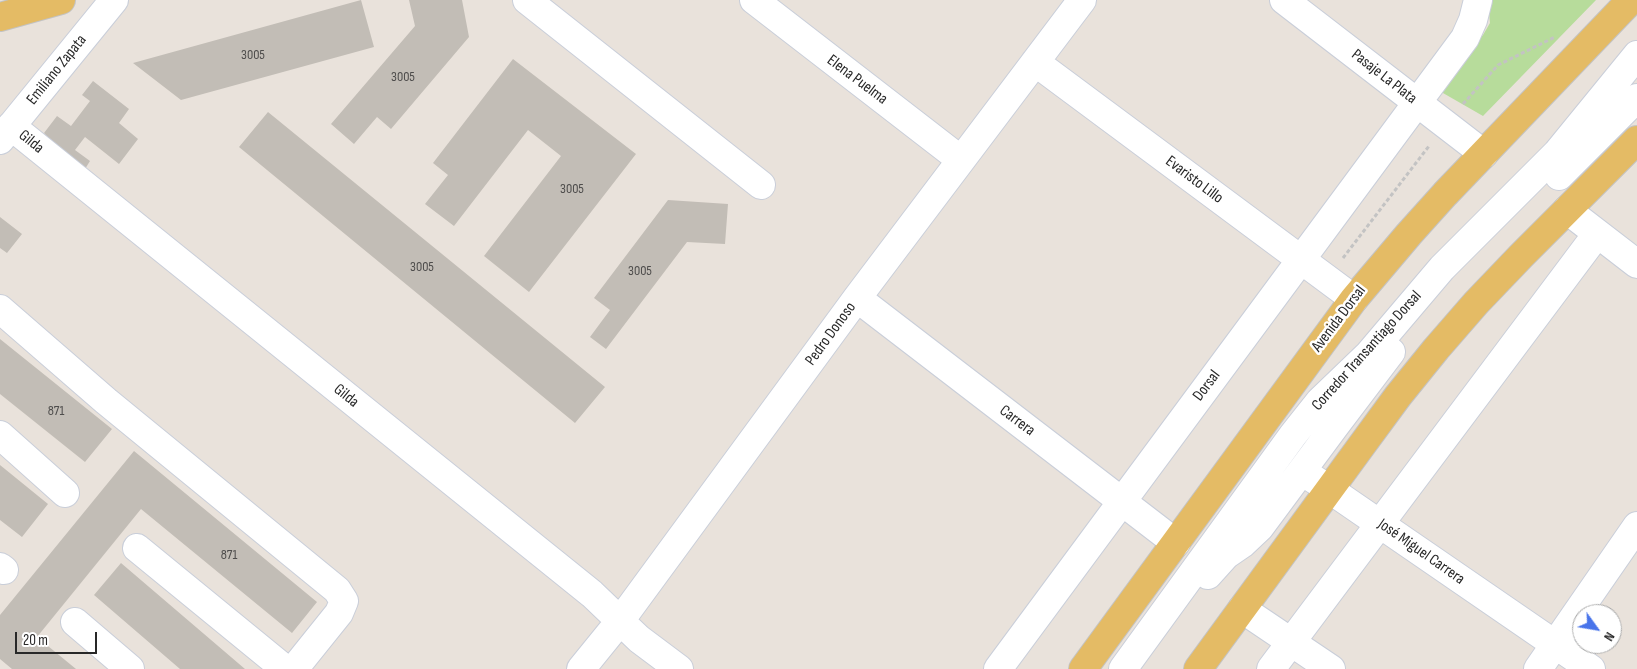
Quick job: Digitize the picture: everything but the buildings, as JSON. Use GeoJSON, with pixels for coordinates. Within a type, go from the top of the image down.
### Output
{"type":"FeatureCollection","features":[{"type":"Feature","properties":{"kind":"main road"},"geometry":{"type":"LineString","coordinates":[[0,16],[61,0]]}},
{"type":"Feature","properties":{"kind":"main road","name":"Avenida Dorsal"},"geometry":{"type":"LineString","coordinates":[[1083,669],[1354,298],[1408,234],[1632,0]]}},
{"type":"Feature","properties":{"kind":"main road"},"geometry":{"type":"LineString","coordinates":[[1198,669],[1393,403],[1436,348],[1495,283],[1637,140]]}},
{"type":"Feature","properties":{"kind":"street","name":"Emiliano Zapata"},"geometry":{"type":"LineString","coordinates":[[6,133],[114,0]]}},
{"type":"Feature","properties":{"kind":"street"},"geometry":{"type":"LineString","coordinates":[[527,0],[761,185]]}},
{"type":"Feature","properties":{"kind":"street","name":"Elena Puelma"},"geometry":{"type":"LineString","coordinates":[[754,0],[961,160]]}},
{"type":"Feature","properties":{"kind":"street","name":"Pedro Donoso"},"geometry":{"type":"LineString","coordinates":[[581,669],[620,621],[857,298],[1082,0]]}},
{"type":"Feature","properties":{"kind":"street","name":"Pasaje La Plata"},"geometry":{"type":"LineString","coordinates":[[1284,0],[1484,154]]}},
{"type":"Feature","properties":{"kind":"street","name":"Dorsal"},"geometry":{"type":"LineString","coordinates":[[998,669],[1465,38],[1473,20],[1478,0]]}},
{"type":"Feature","properties":{"kind":"street","name":"Corredor Transantiago Dorsal"},"geometry":{"type":"LineString","coordinates":[[1123,669],[1320,401],[1369,354],[1413,300],[1449,261],[1557,153],[1637,55]]}},
{"type":"Feature","properties":{"kind":"street","name":"Evaristo Lillo"},"geometry":{"type":"LineString","coordinates":[[1035,62],[1354,298]]}},
{"type":"Feature","properties":{"kind":"street","name":"Corredor Transantiago Dorsal"},"geometry":{"type":"LineString","coordinates":[[1138,669],[1200,584],[1226,555],[1260,528],[1380,366],[1441,293],[1637,98]]}},
{"type":"Feature","properties":{"kind":"street","name":"Gilda"},"geometry":{"type":"LineString","coordinates":[[6,133],[592,594],[639,639],[679,669]]}},
{"type":"Feature","properties":{"kind":"street"},"geometry":{"type":"LineString","coordinates":[[1567,210],[1637,264]]}},
{"type":"Feature","properties":{"kind":"street"},"geometry":{"type":"LineString","coordinates":[[1271,669],[1597,234]]}},
{"type":"Feature","properties":{"kind":"street","name":"Carrera"},"geometry":{"type":"LineString","coordinates":[[857,298],[1176,543]]}},
{"type":"Feature","properties":{"kind":"street"},"geometry":{"type":"LineString","coordinates":[[0,309],[106,401],[338,590],[344,601],[339,613],[294,669]]}},
{"type":"Feature","properties":{"kind":"street"},"geometry":{"type":"LineString","coordinates":[[0,435],[65,493]]}},
{"type":"Feature","properties":{"kind":"street","name":"José Miguel Carrera"},"geometry":{"type":"LineString","coordinates":[[1247,445],[1302,472],[1330,489],[1591,669]]}},
{"type":"Feature","properties":{"kind":"street"},"geometry":{"type":"LineString","coordinates":[[1538,669],[1637,526]]}},
{"type":"Feature","properties":{"kind":"street"},"geometry":{"type":"LineString","coordinates":[[137,548],[286,669]]}},
{"type":"Feature","properties":{"kind":"street"},"geometry":{"type":"LineString","coordinates":[[1242,609],[1332,669]]}},
{"type":"Feature","properties":{"kind":"street"},"geometry":{"type":"LineString","coordinates":[[75,622],[130,669]]}},
{"type":"Feature","properties":{"kind":"green space"},"geometry":{"type":"Polygon","coordinates":[[[1488,0],[1596,0],[1483,116],[1436,89],[1440,78],[1483,35],[1490,23],[1488,0]]]}}]}
